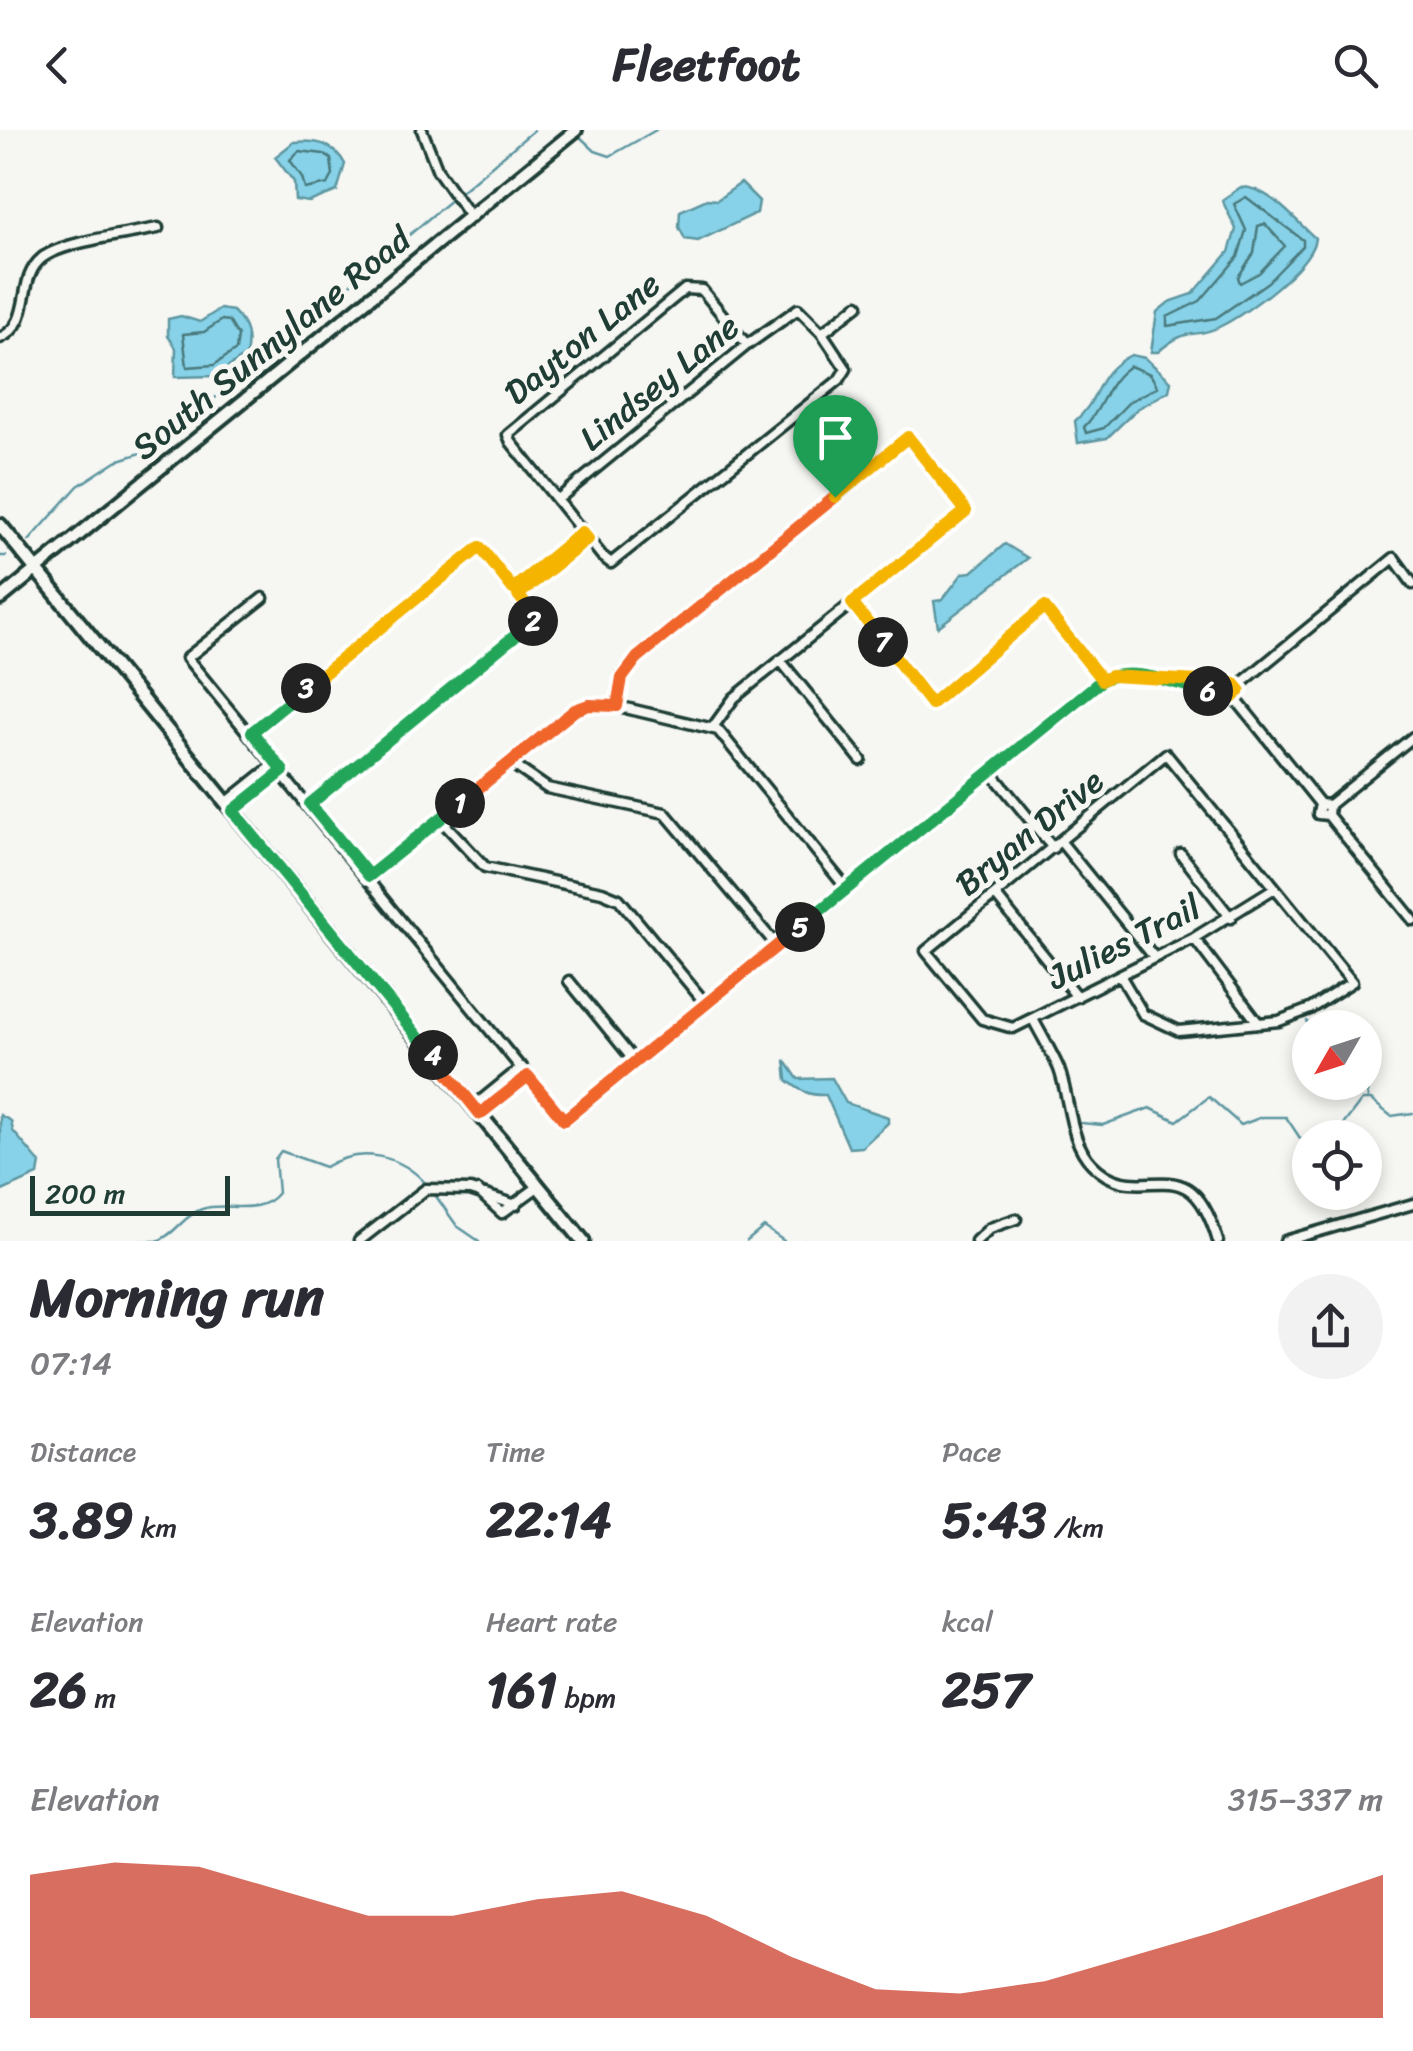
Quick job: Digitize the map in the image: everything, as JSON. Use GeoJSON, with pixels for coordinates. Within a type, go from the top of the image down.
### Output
{"type":"FeatureCollection","features":[{"type":"Feature","properties":{"kind":"main road"},"geometry":{"type":"LineString","coordinates":[[0,525],[583,1241]]}},
{"type":"Feature","properties":{"kind":"street"},"geometry":{"type":"LineString","coordinates":[[422,130],[438,171],[471,218]]}},
{"type":"Feature","properties":{"kind":"street","name":"South Sunnylane Road"},"geometry":{"type":"LineString","coordinates":[[0,599],[576,130]]}},
{"type":"Feature","properties":{"kind":"street"},"geometry":{"type":"LineString","coordinates":[[0,338],[19,324],[31,272],[44,256],[158,228]]}},
{"type":"Feature","properties":{"kind":"street","name":"Dayton Lane"},"geometry":{"type":"LineString","coordinates":[[557,500],[508,436],[693,287],[702,290],[747,345]]}},
{"type":"Feature","properties":{"kind":"street"},"geometry":{"type":"LineString","coordinates":[[557,500],[611,562],[723,475],[846,369],[822,333],[858,304]]}},
{"type":"Feature","properties":{"kind":"street","name":"Lindsey Lane"},"geometry":{"type":"LineString","coordinates":[[557,500],[747,345],[798,309],[822,333]]}},
{"type":"Feature","properties":{"kind":"street"},"geometry":{"type":"LineString","coordinates":[[617,706],[622,678],[637,658],[908,437],[966,511],[734,698],[713,727]]}},
{"type":"Feature","properties":{"kind":"street"},"geometry":{"type":"LineString","coordinates":[[516,592],[585,536]]}},
{"type":"Feature","properties":{"kind":"street"},"geometry":{"type":"LineString","coordinates":[[252,732],[480,547],[537,618],[310,804]]}},
{"type":"Feature","properties":{"kind":"street"},"geometry":{"type":"LineString","coordinates":[[1230,696],[1234,685],[1394,558],[1413,584]]}},
{"type":"Feature","properties":{"kind":"street"},"geometry":{"type":"LineString","coordinates":[[263,598],[188,658],[564,1120],[1102,680],[1111,676],[1192,677],[1234,685]]}},
{"type":"Feature","properties":{"kind":"street"},"geometry":{"type":"LineString","coordinates":[[852,603],[931,704],[1044,607],[1102,680]]}},
{"type":"Feature","properties":{"kind":"street"},"geometry":{"type":"LineString","coordinates":[[780,660],[861,760]]}},
{"type":"Feature","properties":{"kind":"street"},"geometry":{"type":"LineString","coordinates":[[1167,679],[1230,696],[1411,914]]}},
{"type":"Feature","properties":{"kind":"street"},"geometry":{"type":"LineString","coordinates":[[369,876],[575,710],[589,705],[617,706],[713,727],[847,889]]}},
{"type":"Feature","properties":{"kind":"street"},"geometry":{"type":"LineString","coordinates":[[1326,808],[1413,737]]}},
{"type":"Feature","properties":{"kind":"street","name":"Bryan Drive"},"geometry":{"type":"LineString","coordinates":[[994,1026],[982,1019],[926,951],[1166,754],[1273,889]]}},
{"type":"Feature","properties":{"kind":"street"},"geometry":{"type":"LineString","coordinates":[[510,762],[546,788],[664,812],[776,946]]}},
{"type":"Feature","properties":{"kind":"street"},"geometry":{"type":"LineString","coordinates":[[230,807],[276,763]]}},
{"type":"Feature","properties":{"kind":"street"},"geometry":{"type":"LineString","coordinates":[[230,807],[283,771]]}},
{"type":"Feature","properties":{"kind":"street"},"geometry":{"type":"LineString","coordinates":[[991,772],[1154,956]]}},
{"type":"Feature","properties":{"kind":"street"},"geometry":{"type":"LineString","coordinates":[[440,819],[484,867],[602,892],[619,900],[706,1004]]}},
{"type":"Feature","properties":{"kind":"street"},"geometry":{"type":"LineString","coordinates":[[1181,854],[1232,918]]}},
{"type":"Feature","properties":{"kind":"street"},"geometry":{"type":"LineString","coordinates":[[1120,975],[1139,1009],[1164,1028],[1189,1032],[1297,1015],[1352,982],[1273,889]]}},
{"type":"Feature","properties":{"kind":"street","name":"Julies Trail"},"geometry":{"type":"LineString","coordinates":[[994,1026],[1013,1028],[1034,1020],[1232,918],[1273,889]]}},
{"type":"Feature","properties":{"kind":"street"},"geometry":{"type":"LineString","coordinates":[[996,896],[1077,997]]}},
{"type":"Feature","properties":{"kind":"street"},"geometry":{"type":"LineString","coordinates":[[1194,938],[1259,1024]]}},
{"type":"Feature","properties":{"kind":"street"},"geometry":{"type":"LineString","coordinates":[[569,980],[635,1062]]}},
{"type":"Feature","properties":{"kind":"street"},"geometry":{"type":"LineString","coordinates":[[1034,1020],[1058,1066],[1088,1159],[1118,1180],[1168,1182],[1190,1189],[1209,1211],[1218,1241]]}},
{"type":"Feature","properties":{"kind":"street"},"geometry":{"type":"LineString","coordinates":[[477,1110],[522,1067]]}},
{"type":"Feature","properties":{"kind":"street"},"geometry":{"type":"LineString","coordinates":[[477,1110],[528,1076]]}},
{"type":"Feature","properties":{"kind":"street"},"geometry":{"type":"LineString","coordinates":[[358,1241],[426,1189],[478,1191],[499,1212],[516,1205],[538,1186]]}},
{"type":"Feature","properties":{"kind":"street"},"geometry":{"type":"LineString","coordinates":[[1284,1241],[1413,1204]]}},
{"type":"Feature","properties":{"kind":"street"},"geometry":{"type":"LineString","coordinates":[[976,1241],[990,1228],[1016,1220]]}},
{"type":"Feature","properties":{"kind":"water"},"geometry":{"type":"Polygon","coordinates":[[[294,142],[324,144],[341,157],[345,164],[337,191],[309,202],[295,200],[294,182],[275,157],[294,142]]]}},
{"type":"Feature","properties":{"kind":"water"},"geometry":{"type":"Polygon","coordinates":[[[741,183],[759,201],[757,213],[698,241],[685,239],[679,227],[680,211],[707,199],[717,200],[741,183]]]}},
{"type":"Feature","properties":{"kind":"water"},"geometry":{"type":"Polygon","coordinates":[[[1241,187],[1262,192],[1281,206],[1315,238],[1311,249],[1277,288],[1232,320],[1212,330],[1177,338],[1158,352],[1151,352],[1157,312],[1169,302],[1193,294],[1229,252],[1236,229],[1222,200],[1241,187]]]}},
{"type":"Feature","properties":{"kind":"water"},"geometry":{"type":"Polygon","coordinates":[[[220,309],[233,311],[242,321],[247,337],[246,355],[216,376],[175,377],[176,348],[168,336],[168,319],[181,316],[200,322],[220,309]]]}},
{"type":"Feature","properties":{"kind":"water"},"geometry":{"type":"Polygon","coordinates":[[[1131,355],[1145,358],[1171,381],[1169,391],[1137,409],[1107,438],[1078,443],[1075,421],[1110,370],[1131,355]]]}},
{"type":"Feature","properties":{"kind":"water"},"geometry":{"type":"Polygon","coordinates":[[[1005,544],[1028,558],[938,627],[934,601],[942,600],[963,573],[972,572],[1005,544]]]}},
{"type":"Feature","properties":{"kind":"water"},"geometry":{"type":"Polygon","coordinates":[[[785,1060],[798,1079],[832,1078],[846,1103],[888,1117],[888,1123],[862,1147],[849,1148],[826,1095],[805,1092],[787,1080],[785,1060]]]}},
{"type":"Feature","properties":{"kind":"water"},"geometry":{"type":"Polygon","coordinates":[[[0,1115],[11,1121],[13,1131],[40,1163],[38,1175],[0,1192],[0,1115]]]}},
{"type":"Feature","properties":{"kind":"waterway"},"geometry":{"type":"LineString","coordinates":[[458,194],[534,130]]}},
{"type":"Feature","properties":{"kind":"waterway"},"geometry":{"type":"LineString","coordinates":[[577,134],[595,151],[610,156],[656,130]]}},
{"type":"Feature","properties":{"kind":"waterway"},"geometry":{"type":"LineString","coordinates":[[29,541],[78,486],[116,461],[141,453],[203,408],[452,199]]}},
{"type":"Feature","properties":{"kind":"waterway"},"geometry":{"type":"LineString","coordinates":[[0,556],[6,556]]}},
{"type":"Feature","properties":{"kind":"waterway"},"geometry":{"type":"LineString","coordinates":[[1081,1123],[1103,1125],[1150,1108],[1177,1121],[1209,1097],[1241,1125],[1262,1117],[1286,1117],[1292,1126]]}},
{"type":"Feature","properties":{"kind":"waterway"},"geometry":{"type":"LineString","coordinates":[[1347,1120],[1362,1100],[1371,1100],[1391,1116],[1413,1113]]}},
{"type":"Feature","properties":{"kind":"waterway"},"geometry":{"type":"LineString","coordinates":[[157,1241],[202,1209],[252,1206],[270,1200],[278,1193],[275,1159],[281,1151],[325,1167],[338,1160],[366,1155],[393,1160],[428,1186]]}},
{"type":"Feature","properties":{"kind":"waterway"},"geometry":{"type":"LineString","coordinates":[[433,1192],[457,1226],[479,1241]]}},
{"type":"Feature","properties":{"kind":"waterway"},"geometry":{"type":"LineString","coordinates":[[747,1241],[764,1227],[784,1241]]}},
{"type":"Feature","properties":{"kind":"waterway"},"geometry":{"type":"LineString","coordinates":[[109,1241],[155,1241]]}},
{"type":"Feature","properties":{"kind":"waterway"},"geometry":{"type":"LineString","coordinates":[[804,1241],[819,1241]]}},
{"type":"Feature","properties":{"kind":"route"},"geometry":{"type":"LineString","coordinates":[[835,497],[637,658],[622,678],[617,706],[589,705],[567,716],[369,876],[310,804],[537,618],[518,595],[588,539],[582,532],[513,589],[480,547],[252,732],[283,771],[233,811],[480,1114],[528,1076],[564,1120],[1108,676],[1167,679],[1232,698],[1240,690],[1234,683],[1192,677],[1108,676],[1102,680],[1044,607],[931,704],[852,603],[966,511],[908,437],[835,497]]}}]}
